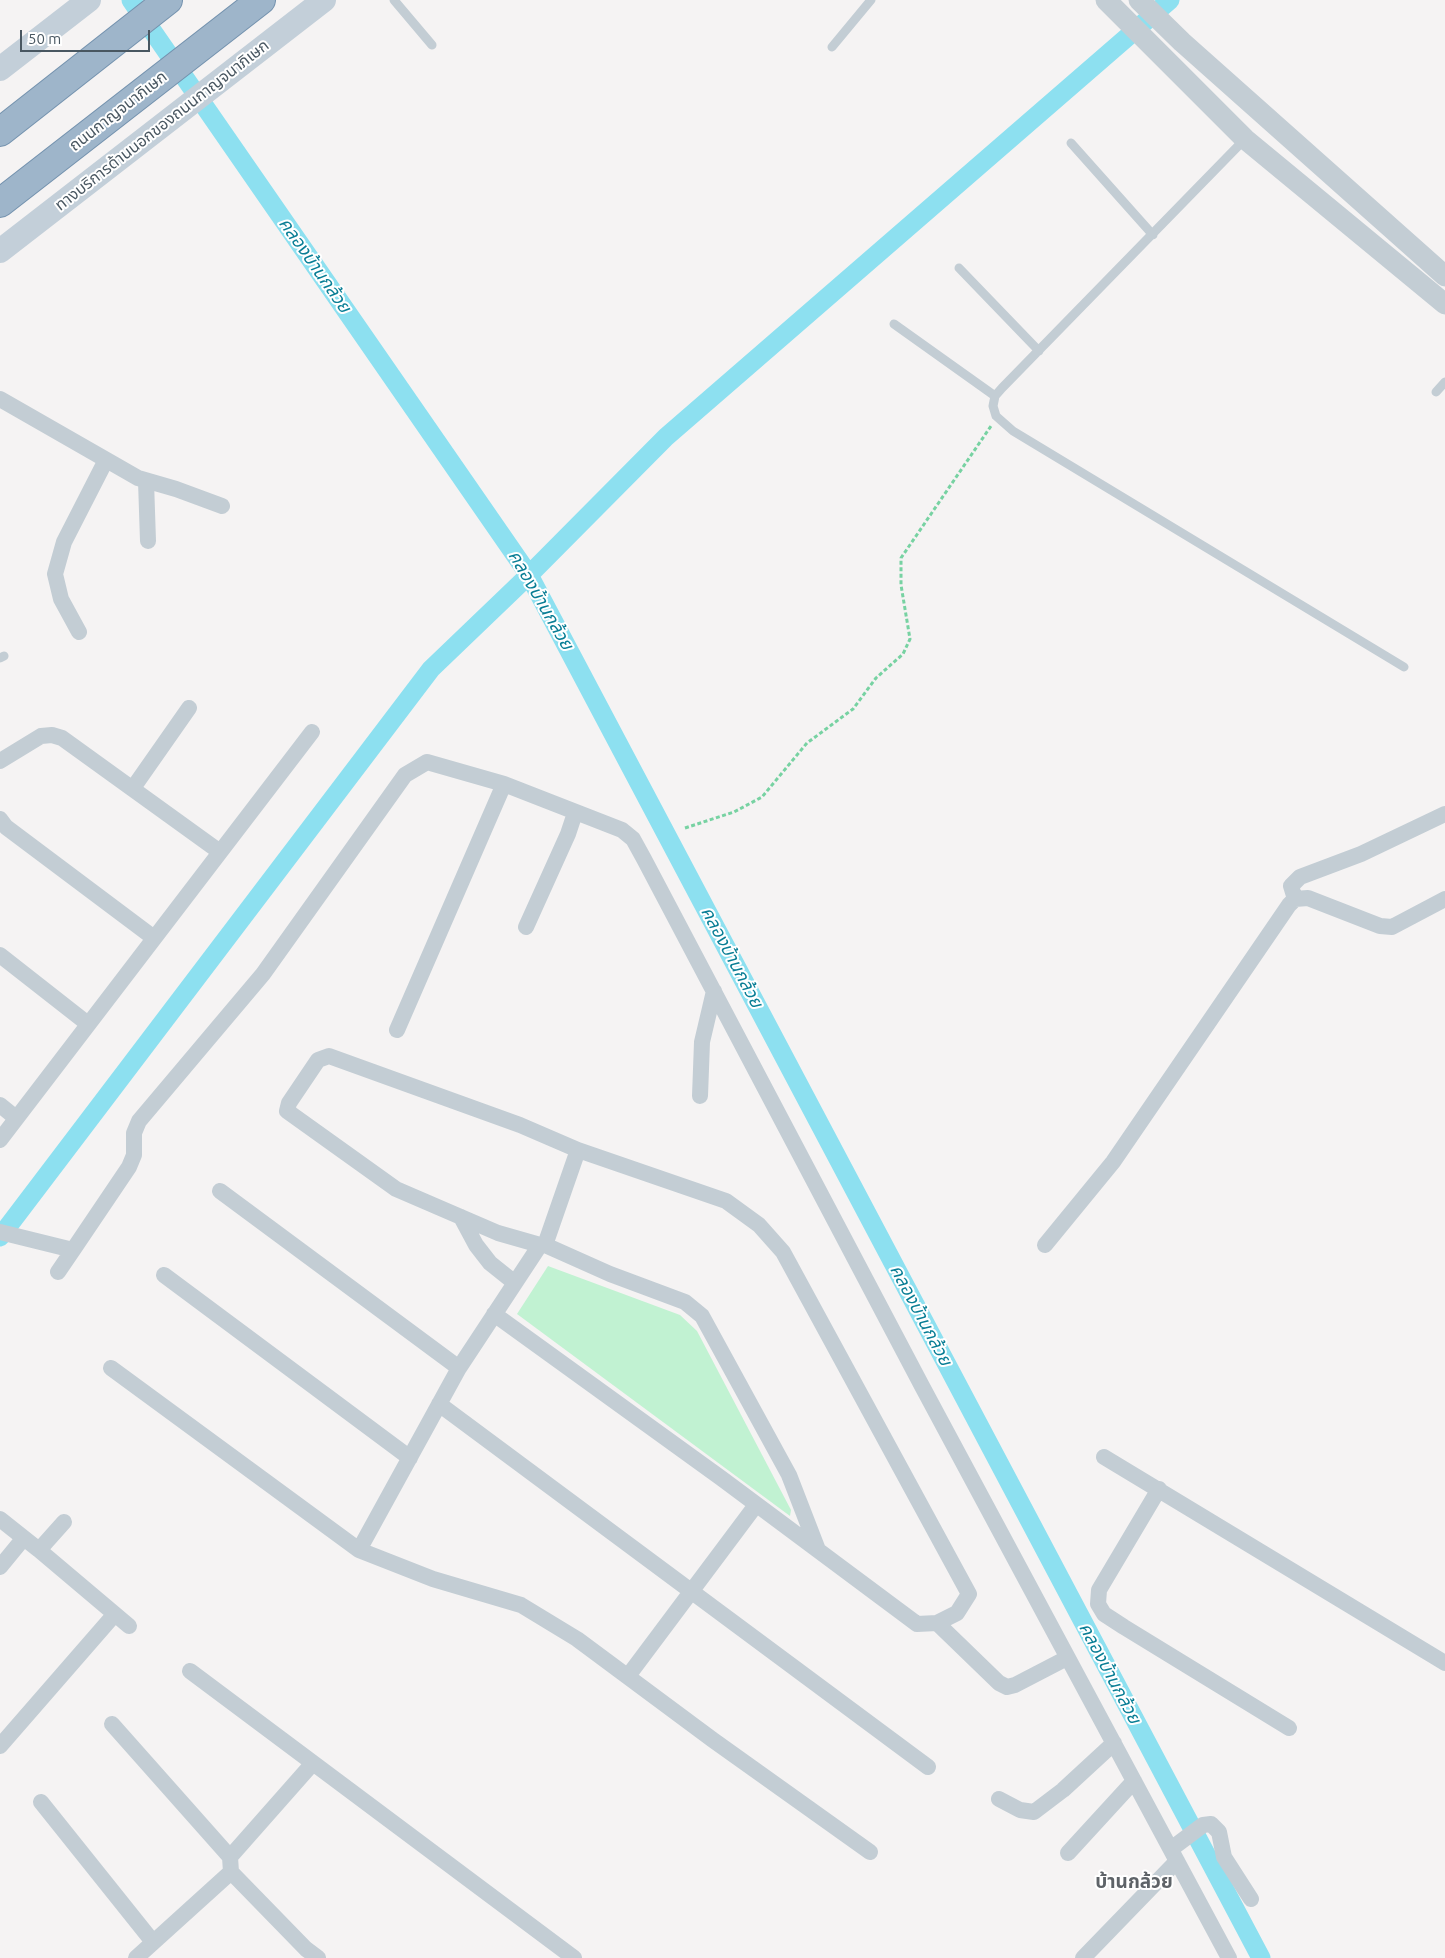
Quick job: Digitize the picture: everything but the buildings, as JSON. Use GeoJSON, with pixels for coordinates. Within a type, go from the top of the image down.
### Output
{"type":"FeatureCollection","features":[{"type":"Feature","properties":{"kind":"highway"},"geometry":{"type":"LineString","coordinates":[[6,126],[168,0]]}},
{"type":"Feature","properties":{"kind":"highway","name":"ถนนกาญจนาภิเษก"},"geometry":{"type":"LineString","coordinates":[[0,204],[261,0]]}},
{"type":"Feature","properties":{"kind":"main road","name":"ทางบริการด้านนอกของถนนกาญจนาภิเษก"},"geometry":{"type":"LineString","coordinates":[[0,251],[324,0]]}},
{"type":"Feature","properties":{"kind":"main road"},"geometry":{"type":"LineString","coordinates":[[0,69],[86,2]]}},
{"type":"Feature","properties":{"kind":"street"},"geometry":{"type":"LineString","coordinates":[[1138,0],[1182,42],[1445,276]]}},
{"type":"Feature","properties":{"kind":"street"},"geometry":{"type":"LineString","coordinates":[[1108,2],[1245,139],[1445,304]]}},
{"type":"Feature","properties":{"kind":"street"},"geometry":{"type":"LineString","coordinates":[[0,399],[106,460],[146,480],[222,506]]}},
{"type":"Feature","properties":{"kind":"street"},"geometry":{"type":"LineString","coordinates":[[79,632],[56,586],[55,574],[64,542],[106,460]]}},
{"type":"Feature","properties":{"kind":"street"},"geometry":{"type":"LineString","coordinates":[[146,480],[148,541]]}},
{"type":"Feature","properties":{"kind":"street"},"geometry":{"type":"LineString","coordinates":[[133,788],[189,708]]}},
{"type":"Feature","properties":{"kind":"street"},"geometry":{"type":"LineString","coordinates":[[0,1140],[312,732]]}},
{"type":"Feature","properties":{"kind":"street"},"geometry":{"type":"LineString","coordinates":[[0,761],[41,736],[52,735],[62,738],[220,852]]}},
{"type":"Feature","properties":{"kind":"street"},"geometry":{"type":"LineString","coordinates":[[58,1272],[130,1167],[134,1155],[134,1133],[140,1121],[263,974],[405,775],[427,762],[504,784],[622,830],[633,838],[1067,1658],[1134,1781],[1177,1850],[1229,1958]]}},
{"type":"Feature","properties":{"kind":"street"},"geometry":{"type":"LineString","coordinates":[[397,1030],[504,784]]}},
{"type":"Feature","properties":{"kind":"street"},"geometry":{"type":"LineString","coordinates":[[526,927],[568,834],[575,813]]}},
{"type":"Feature","properties":{"kind":"street"},"geometry":{"type":"LineString","coordinates":[[1295,899],[1292,886],[1300,877],[1361,854],[1445,814]]}},
{"type":"Feature","properties":{"kind":"street"},"geometry":{"type":"LineString","coordinates":[[0,819],[6,827],[154,938]]}},
{"type":"Feature","properties":{"kind":"street"},"geometry":{"type":"LineString","coordinates":[[1045,1245],[1114,1162],[1288,905],[1295,899],[1308,898],[1380,926],[1392,927],[1445,899]]}},
{"type":"Feature","properties":{"kind":"street"},"geometry":{"type":"LineString","coordinates":[[0,955],[88,1024]]}},
{"type":"Feature","properties":{"kind":"street"},"geometry":{"type":"LineString","coordinates":[[700,1096],[702,1042],[714,991]]}},
{"type":"Feature","properties":{"kind":"street"},"geometry":{"type":"LineString","coordinates":[[494,1314],[917,1624],[938,1623],[957,1613],[970,1594],[783,1252],[759,1225],[726,1201],[578,1150],[520,1125],[436,1093],[329,1056],[318,1060],[288,1103],[287,1111],[396,1189],[498,1233],[543,1245],[610,1274],[685,1302],[702,1316],[789,1475],[818,1550]]}},
{"type":"Feature","properties":{"kind":"street"},"geometry":{"type":"LineString","coordinates":[[0,1105],[16,1118]]}},
{"type":"Feature","properties":{"kind":"street"},"geometry":{"type":"LineString","coordinates":[[359,1550],[459,1368],[494,1314],[543,1245],[578,1150]]}},
{"type":"Feature","properties":{"kind":"street"},"geometry":{"type":"LineString","coordinates":[[220,1190],[459,1368]]}},
{"type":"Feature","properties":{"kind":"street"},"geometry":{"type":"LineString","coordinates":[[461,1217],[476,1245],[490,1263],[516,1283]]}},
{"type":"Feature","properties":{"kind":"street"},"geometry":{"type":"LineString","coordinates":[[0,1232],[72,1250]]}},
{"type":"Feature","properties":{"kind":"street"},"geometry":{"type":"LineString","coordinates":[[164,1276],[410,1458]]}},
{"type":"Feature","properties":{"kind":"street"},"geometry":{"type":"LineString","coordinates":[[110,1368],[359,1550],[433,1579],[521,1604],[577,1639],[870,1852]]}},
{"type":"Feature","properties":{"kind":"street"},"geometry":{"type":"LineString","coordinates":[[439,1404],[928,1767]]}},
{"type":"Feature","properties":{"kind":"street"},"geometry":{"type":"LineString","coordinates":[[1104,1458],[1159,1489],[1445,1663]]}},
{"type":"Feature","properties":{"kind":"street"},"geometry":{"type":"LineString","coordinates":[[1159,1489],[1100,1590],[1098,1604],[1104,1614],[1124,1627],[1289,1728]]}},
{"type":"Feature","properties":{"kind":"street"},"geometry":{"type":"LineString","coordinates":[[628,1676],[756,1505]]}},
{"type":"Feature","properties":{"kind":"street"},"geometry":{"type":"LineString","coordinates":[[0,1520],[39,1550],[129,1626]]}},
{"type":"Feature","properties":{"kind":"street"},"geometry":{"type":"LineString","coordinates":[[39,1550],[64,1522]]}},
{"type":"Feature","properties":{"kind":"street"},"geometry":{"type":"LineString","coordinates":[[0,1567],[23,1539]]}},
{"type":"Feature","properties":{"kind":"street"},"geometry":{"type":"LineString","coordinates":[[0,1746],[114,1614]]}},
{"type":"Feature","properties":{"kind":"street"},"geometry":{"type":"LineString","coordinates":[[938,1623],[999,1683],[1007,1687],[1015,1685],[1067,1658]]}},
{"type":"Feature","properties":{"kind":"street"},"geometry":{"type":"LineString","coordinates":[[190,1671],[570,1957]]}},
{"type":"Feature","properties":{"kind":"street"},"geometry":{"type":"LineString","coordinates":[[112,1724],[308,1955]]}},
{"type":"Feature","properties":{"kind":"street"},"geometry":{"type":"LineString","coordinates":[[999,1799],[1020,1810],[1034,1812],[1063,1790],[1114,1743]]}},
{"type":"Feature","properties":{"kind":"street"},"geometry":{"type":"LineString","coordinates":[[136,1958],[231,1864],[313,1763]]}},
{"type":"Feature","properties":{"kind":"street"},"geometry":{"type":"LineString","coordinates":[[1068,1853],[1134,1781]]}},
{"type":"Feature","properties":{"kind":"street"},"geometry":{"type":"LineString","coordinates":[[41,1802],[153,1942]]}},
{"type":"Feature","properties":{"kind":"street"},"geometry":{"type":"LineString","coordinates":[[1083,1958],[1177,1850],[1203,1825],[1211,1824],[1219,1832],[1224,1857],[1251,1900]]}},
{"type":"Feature","properties":{"kind":"lane"},"geometry":{"type":"LineString","coordinates":[[394,0],[432,46]]}},
{"type":"Feature","properties":{"kind":"lane"},"geometry":{"type":"LineString","coordinates":[[832,47],[871,0]]}},
{"type":"Feature","properties":{"kind":"lane"},"geometry":{"type":"LineString","coordinates":[[1245,139],[995,396],[996,416],[1013,431],[1404,668]]}},
{"type":"Feature","properties":{"kind":"lane"},"geometry":{"type":"LineString","coordinates":[[1071,143],[1153,235]]}},
{"type":"Feature","properties":{"kind":"lane"},"geometry":{"type":"LineString","coordinates":[[959,268],[1038,351]]}},
{"type":"Feature","properties":{"kind":"lane"},"geometry":{"type":"LineString","coordinates":[[894,324],[995,396]]}},
{"type":"Feature","properties":{"kind":"lane"},"geometry":{"type":"LineString","coordinates":[[1436,392],[1445,382]]}},
{"type":"Feature","properties":{"kind":"path"},"geometry":{"type":"LineString","coordinates":[[686,828],[734,812],[762,797],[807,743],[853,709],[876,678],[903,654],[910,639],[902,585],[901,558],[996,416]]}},
{"type":"Feature","properties":{"kind":"green space"},"geometry":{"type":"Polygon","coordinates":[[[548,1266],[680,1315],[697,1331],[791,1510],[790,1516],[517,1314],[548,1266]]]}},
{"type":"Feature","properties":{"kind":"waterway","name":"คลองบ้านกล้วย"},"geometry":{"type":"LineString","coordinates":[[131,0],[529,575],[1261,1958]]}},
{"type":"Feature","properties":{"kind":"waterway"},"geometry":{"type":"LineString","coordinates":[[0,1237],[431,669],[529,575],[666,437],[1170,0]]}},
{"type":"Feature","properties":{"kind":"district","name":"บ้านกล้วย"},"geometry":{"type":"Point","coordinates":[1134,1882]}}]}
